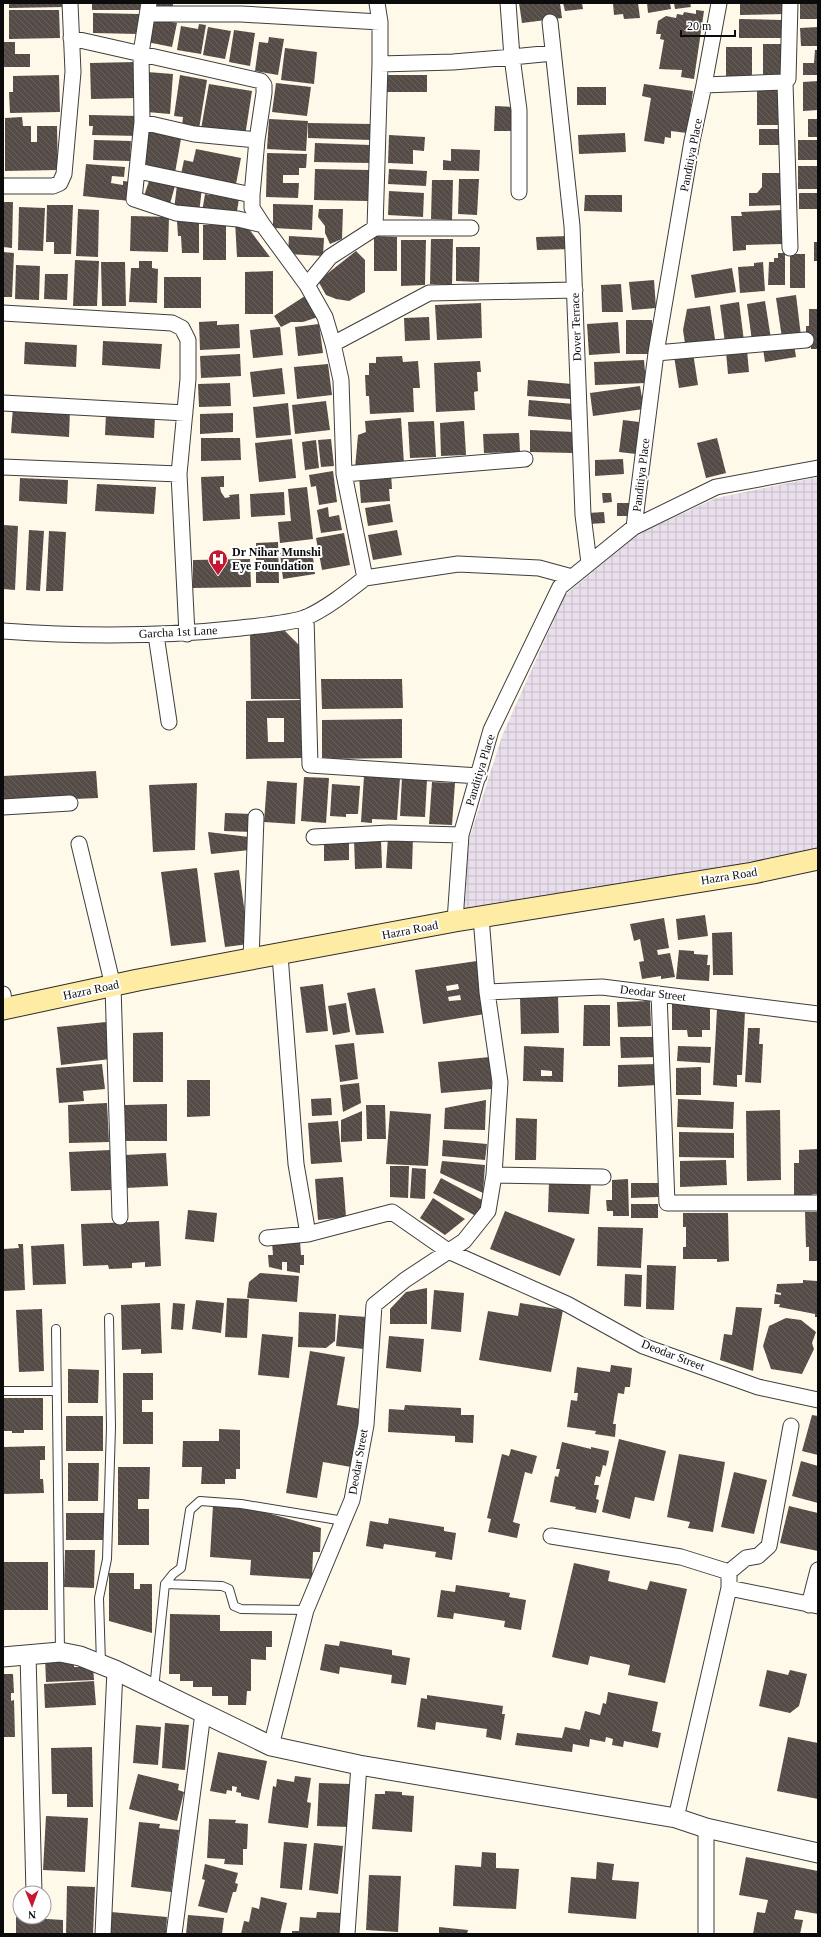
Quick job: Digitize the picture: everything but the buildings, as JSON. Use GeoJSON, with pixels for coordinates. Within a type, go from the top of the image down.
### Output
{"type":"FeatureCollection","features":[{"type":"Feature","properties":{"kind":"main road","name":"Hazra Road"},"geometry":{"type":"LineString","coordinates":[[4,1004],[113,986],[455,921],[754,873],[818,859]]}},
{"type":"Feature","properties":{"kind":"street"},"geometry":{"type":"LineString","coordinates":[[3,186],[53,186],[60,184],[64,174],[69,135],[73,72],[70,3]]}},
{"type":"Feature","properties":{"kind":"street"},"geometry":{"type":"LineString","coordinates":[[375,228],[380,64],[380,22],[378,3]]}},
{"type":"Feature","properties":{"kind":"street"},"geometry":{"type":"LineString","coordinates":[[508,3],[512,57],[519,110],[520,192]]}},
{"type":"Feature","properties":{"kind":"street","name":"Panditiya Place"},"geometry":{"type":"LineString","coordinates":[[455,921],[461,835],[491,730],[560,587],[634,527],[656,353],[692,141],[719,3]]}},
{"type":"Feature","properties":{"kind":"street"},"geometry":{"type":"LineString","coordinates":[[790,3],[788,79],[785,82],[790,248]]}},
{"type":"Feature","properties":{"kind":"street"},"geometry":{"type":"LineString","coordinates":[[263,225],[238,219],[176,213],[134,199],[142,122],[141,53],[149,9],[380,22]]}},
{"type":"Feature","properties":{"kind":"street","name":"Dover Terrace"},"geometry":{"type":"LineString","coordinates":[[550,22],[572,226],[583,515],[589,563]]}},
{"type":"Feature","properties":{"kind":"street"},"geometry":{"type":"LineString","coordinates":[[71,38],[261,81],[264,85],[257,140],[252,208],[307,285],[324,317],[341,380],[344,474],[365,578],[458,564],[539,568],[572,577]]}},
{"type":"Feature","properties":{"kind":"street"},"geometry":{"type":"LineString","coordinates":[[380,64],[453,62],[553,53]]}},
{"type":"Feature","properties":{"kind":"street"},"geometry":{"type":"LineString","coordinates":[[704,85],[785,82]]}},
{"type":"Feature","properties":{"kind":"street"},"geometry":{"type":"LineString","coordinates":[[142,122],[194,134],[257,140]]}},
{"type":"Feature","properties":{"kind":"street"},"geometry":{"type":"LineString","coordinates":[[138,171],[252,195]]}},
{"type":"Feature","properties":{"kind":"street"},"geometry":{"type":"LineString","coordinates":[[307,285],[330,257],[375,228],[470,228]]}},
{"type":"Feature","properties":{"kind":"street"},"geometry":{"type":"LineString","coordinates":[[332,344],[430,293],[575,290]]}},
{"type":"Feature","properties":{"kind":"street"},"geometry":{"type":"LineString","coordinates":[[3,313],[172,323],[182,328],[188,340],[188,379],[180,474],[187,634]]}},
{"type":"Feature","properties":{"kind":"street"},"geometry":{"type":"LineString","coordinates":[[656,353],[806,340]]}},
{"type":"Feature","properties":{"kind":"street"},"geometry":{"type":"LineString","coordinates":[[3,403],[185,413]]}},
{"type":"Feature","properties":{"kind":"street"},"geometry":{"type":"LineString","coordinates":[[344,474],[525,459]]}},
{"type":"Feature","properties":{"kind":"street"},"geometry":{"type":"LineString","coordinates":[[3,467],[180,474]]}},
{"type":"Feature","properties":{"kind":"street"},"geometry":{"type":"LineString","coordinates":[[634,527],[716,487],[818,468]]}},
{"type":"Feature","properties":{"kind":"street","name":"Garcha 1st Lane"},"geometry":{"type":"LineString","coordinates":[[3,631],[66,636],[156,635],[187,634],[265,626],[306,617],[346,592],[365,578]]}},
{"type":"Feature","properties":{"kind":"street"},"geometry":{"type":"LineString","coordinates":[[306,617],[310,765],[479,776]]}},
{"type":"Feature","properties":{"kind":"street"},"geometry":{"type":"LineString","coordinates":[[156,635],[169,722]]}},
{"type":"Feature","properties":{"kind":"street"},"geometry":{"type":"LineString","coordinates":[[3,807],[70,803]]}},
{"type":"Feature","properties":{"kind":"street"},"geometry":{"type":"LineString","coordinates":[[251,960],[256,817]]}},
{"type":"Feature","properties":{"kind":"street"},"geometry":{"type":"LineString","coordinates":[[314,837],[389,833],[461,835]]}},
{"type":"Feature","properties":{"kind":"street"},"geometry":{"type":"LineString","coordinates":[[80,844],[113,986],[120,1217]]}},
{"type":"Feature","properties":{"kind":"street","name":"Deodar Street"},"geometry":{"type":"LineString","coordinates":[[271,1746],[306,1610],[352,1500],[366,1425],[374,1305],[405,1280],[464,1241],[488,1211],[494,1175],[500,1082],[487,992],[481,917]]}},
{"type":"Feature","properties":{"kind":"street"},"geometry":{"type":"LineString","coordinates":[[280,955],[296,1164],[308,1234]]}},
{"type":"Feature","properties":{"kind":"street","name":"Deodar Street"},"geometry":{"type":"LineString","coordinates":[[487,992],[602,987],[818,1014]]}},
{"type":"Feature","properties":{"kind":"street"},"geometry":{"type":"LineString","coordinates":[[659,994],[667,1203],[818,1203]]}},
{"type":"Feature","properties":{"kind":"street"},"geometry":{"type":"LineString","coordinates":[[494,1175],[603,1177]]}},
{"type":"Feature","properties":{"kind":"street"},"geometry":{"type":"LineString","coordinates":[[267,1238],[308,1234],[392,1212],[448,1251]]}},
{"type":"Feature","properties":{"kind":"street","name":"Deodar Street"},"geometry":{"type":"LineString","coordinates":[[448,1251],[567,1304],[642,1346],[758,1387],[818,1400]]}},
{"type":"Feature","properties":{"kind":"street"},"geometry":{"type":"LineString","coordinates":[[729,1572],[746,1558],[758,1556],[769,1546],[791,1426]]}},
{"type":"Feature","properties":{"kind":"street"},"geometry":{"type":"LineString","coordinates":[[551,1536],[681,1557],[729,1572]]}},
{"type":"Feature","properties":{"kind":"street"},"geometry":{"type":"LineString","coordinates":[[729,1588],[813,1605],[818,1570]]}},
{"type":"Feature","properties":{"kind":"street"},"geometry":{"type":"LineString","coordinates":[[676,1818],[729,1588],[729,1572]]}},
{"type":"Feature","properties":{"kind":"street"},"geometry":{"type":"LineString","coordinates":[[3,1657],[60,1652],[80,1656],[108,1667],[271,1746],[359,1765],[676,1818],[706,1828],[818,1853]]}},
{"type":"Feature","properties":{"kind":"street"},"geometry":{"type":"LineString","coordinates":[[28,1654],[34,1885]]}},
{"type":"Feature","properties":{"kind":"street"},"geometry":{"type":"LineString","coordinates":[[103,1934],[108,1667]]}},
{"type":"Feature","properties":{"kind":"street"},"geometry":{"type":"LineString","coordinates":[[174,1934],[202,1713]]}},
{"type":"Feature","properties":{"kind":"street"},"geometry":{"type":"LineString","coordinates":[[347,1934],[359,1765]]}},
{"type":"Feature","properties":{"kind":"street"},"geometry":{"type":"LineString","coordinates":[[706,1828],[706,1934]]}},
{"type":"Feature","properties":{"kind":"lane"},"geometry":{"type":"LineString","coordinates":[[108,1667],[99,1598],[108,1558],[110,1443],[109,1318]]}},
{"type":"Feature","properties":{"kind":"lane"},"geometry":{"type":"LineString","coordinates":[[56,1329],[60,1652]]}},
{"type":"Feature","properties":{"kind":"lane"},"geometry":{"type":"LineString","coordinates":[[3,1391],[56,1391]]}},
{"type":"Feature","properties":{"kind":"lane"},"geometry":{"type":"LineString","coordinates":[[154,1689],[165,1584],[173,1574],[181,1568],[190,1510],[200,1501],[241,1504],[344,1521]]}},
{"type":"Feature","properties":{"kind":"lane"},"geometry":{"type":"LineString","coordinates":[[165,1584],[222,1586],[229,1589],[234,1606],[242,1609],[306,1610]]}},
{"type":"Feature","properties":{"kind":"shaded area"},"geometry":{"type":"Polygon","coordinates":[[[818,477],[818,848],[730,870],[464,912],[469,840],[502,736],[565,595],[638,534],[716,498],[818,477]]]}},
{"type":"Feature","properties":{"kind":"place","name":"Dr Nihar Munshi Eye Foundation"},"geometry":{"type":"Point","coordinates":[218,576]}}]}
